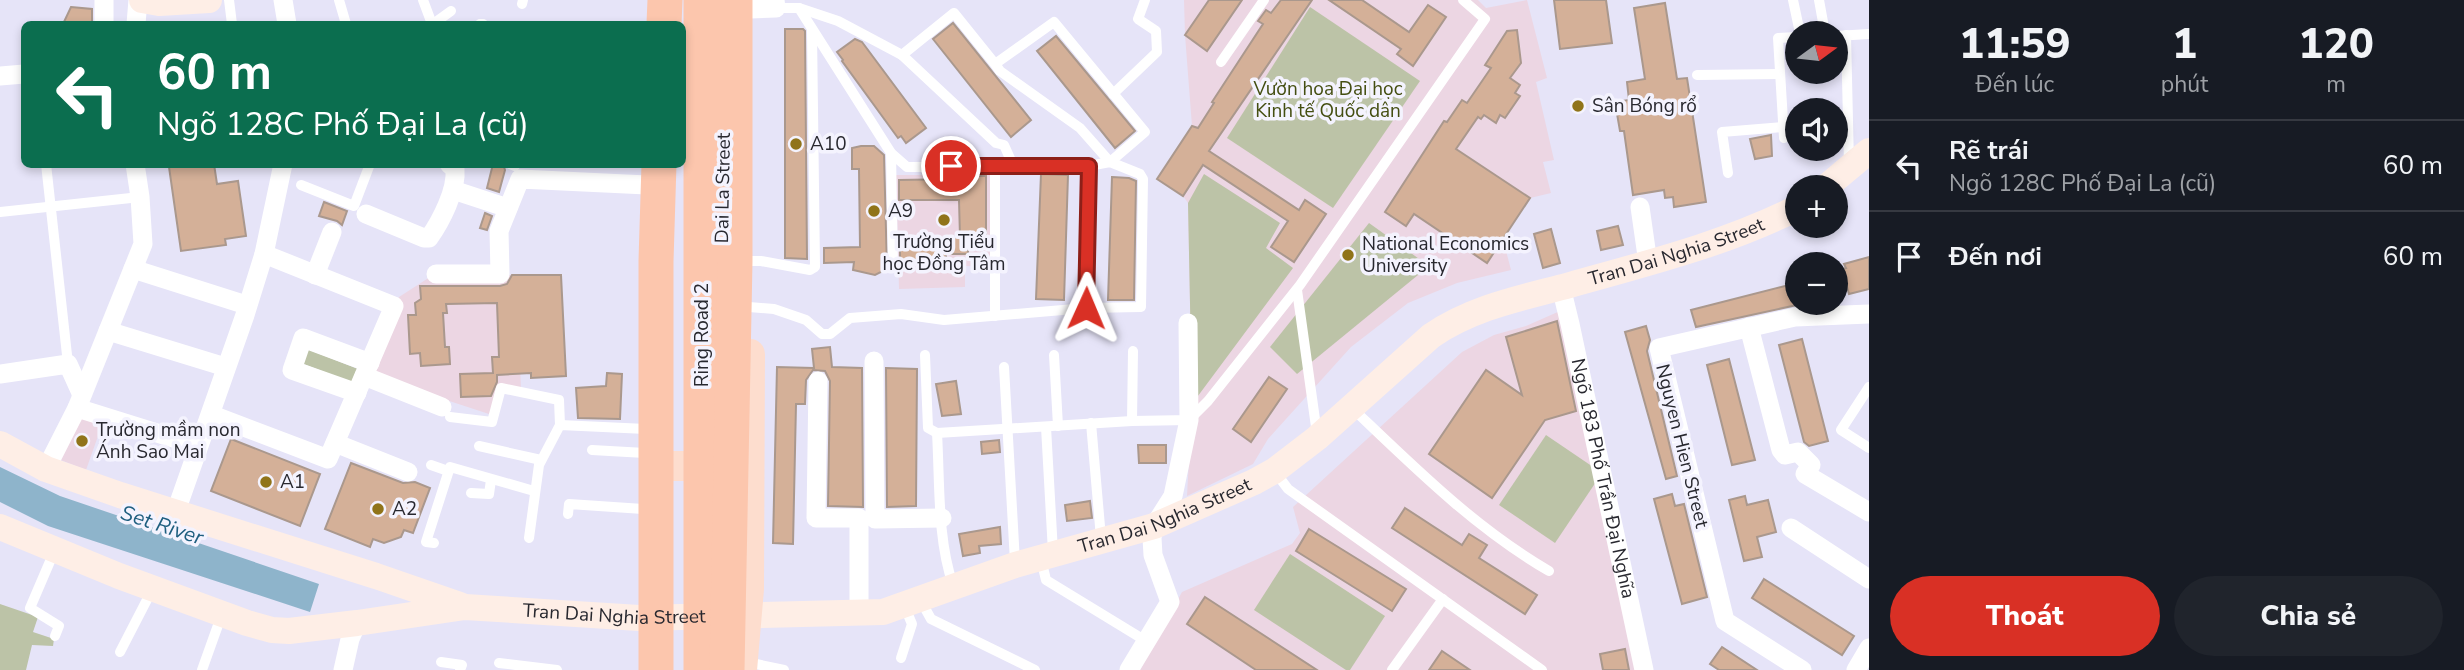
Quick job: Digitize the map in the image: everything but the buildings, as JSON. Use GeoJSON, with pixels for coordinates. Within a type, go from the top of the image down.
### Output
{"type":"FeatureCollection","features":[{"type":"Feature","properties":{"kind":"highway"},"geometry":{"type":"LineString","coordinates":[[664,21],[665,0]]}},
{"type":"Feature","properties":{"kind":"highway"},"geometry":{"type":"LineString","coordinates":[[678,0],[678,21]]}},
{"type":"Feature","properties":{"kind":"highway","name":"Ring Road 2"},"geometry":{"type":"LineString","coordinates":[[701,0],[701,670]]}},
{"type":"Feature","properties":{"kind":"highway"},"geometry":{"type":"LineString","coordinates":[[732,668],[742,261],[752,3]]}},
{"type":"Feature","properties":{"kind":"highway","name":"Ring Road 2"},"geometry":{"type":"LineString","coordinates":[[678,168],[680,670]]}},
{"type":"Feature","properties":{"kind":"highway"},"geometry":{"type":"LineString","coordinates":[[651,171],[656,261],[656,670]]}},
{"type":"Feature","properties":{"kind":"main road"},"geometry":{"type":"LineString","coordinates":[[648,21],[649,0]]}},
{"type":"Feature","properties":{"kind":"main road","name":"Dai La Street"},"geometry":{"type":"LineString","coordinates":[[732,668],[732,616],[722,466],[721,385],[752,3]]}},
{"type":"Feature","properties":{"kind":"main road"},"geometry":{"type":"LineString","coordinates":[[672,670],[671,397],[678,168]]}},
{"type":"Feature","properties":{"kind":"main road"},"geometry":{"type":"LineString","coordinates":[[641,670],[639,618],[651,171]]}},
{"type":"Feature","properties":{"kind":"main road","name":"Dai La Street"},"geometry":{"type":"LineString","coordinates":[[732,616],[749,589],[749,307],[742,261]]}},
{"type":"Feature","properties":{"kind":"main road"},"geometry":{"type":"LineString","coordinates":[[721,385],[750,366]]}},
{"type":"Feature","properties":{"kind":"main road"},"geometry":{"type":"LineString","coordinates":[[646,372],[671,397]]}},
{"type":"Feature","properties":{"kind":"main road"},"geometry":{"type":"LineString","coordinates":[[672,466],[722,466]]}},
{"type":"Feature","properties":{"kind":"street"},"geometry":{"type":"LineString","coordinates":[[104,0],[104,21]]}},
{"type":"Feature","properties":{"kind":"street"},"geometry":{"type":"LineString","coordinates":[[136,21],[140,0],[159,3],[209,0]]}},
{"type":"Feature","properties":{"kind":"street"},"geometry":{"type":"LineString","coordinates":[[283,0],[286,21]]}},
{"type":"Feature","properties":{"kind":"street"},"geometry":{"type":"LineString","coordinates":[[0,76],[21,74]]}},
{"type":"Feature","properties":{"kind":"street"},"geometry":{"type":"LineString","coordinates":[[1840,175],[1859,159]]}},
{"type":"Feature","properties":{"kind":"street"},"geometry":{"type":"LineString","coordinates":[[46,469],[79,401],[143,244],[136,168]]}},
{"type":"Feature","properties":{"kind":"street"},"geometry":{"type":"LineString","coordinates":[[175,514],[212,415],[264,254],[282,168]]}},
{"type":"Feature","properties":{"kind":"street"},"geometry":{"type":"LineString","coordinates":[[366,214],[429,238],[453,190],[456,174],[453,168]]}},
{"type":"Feature","properties":{"kind":"street"},"geometry":{"type":"LineString","coordinates":[[436,274],[500,274],[499,231],[520,179],[651,171]]}},
{"type":"Feature","properties":{"kind":"street"},"geometry":{"type":"LineString","coordinates":[[453,190],[508,208]]}},
{"type":"Feature","properties":{"kind":"street"},"geometry":{"type":"LineString","coordinates":[[1640,207],[1648,263]]}},
{"type":"Feature","properties":{"kind":"street","name":"Tran Dai Nghia Street"},"geometry":{"type":"LineString","coordinates":[[2,532],[272,630],[289,631],[465,607],[639,618],[883,612],[1015,565],[1154,526],[1231,493],[1274,471],[1317,438],[1431,336],[1452,321],[1490,306],[1712,245],[1785,214]]}},
{"type":"Feature","properties":{"kind":"street"},"geometry":{"type":"LineString","coordinates":[[315,275],[332,232]]}},
{"type":"Feature","properties":{"kind":"street"},"geometry":{"type":"LineString","coordinates":[[212,415],[328,459],[394,306],[264,254]]}},
{"type":"Feature","properties":{"kind":"street"},"geometry":{"type":"LineString","coordinates":[[133,269],[240,303]]}},
{"type":"Feature","properties":{"kind":"street","name":"Ngõ 183 Phố Trần Đại Nghĩa"},"geometry":{"type":"LineString","coordinates":[[1560,287],[1644,670]]}},
{"type":"Feature","properties":{"kind":"street","name":"Nguyen Hien Street"},"geometry":{"type":"LineString","coordinates":[[1802,670],[1725,621],[1659,348],[1795,317],[1869,314]]}},
{"type":"Feature","properties":{"kind":"street"},"geometry":{"type":"LineString","coordinates":[[1129,670],[1170,602],[1153,555],[1154,526],[1171,502],[1189,420],[1188,323]]}},
{"type":"Feature","properties":{"kind":"street"},"geometry":{"type":"LineString","coordinates":[[1749,327],[1785,456],[1798,452],[1811,465],[1805,474],[1869,512]]}},
{"type":"Feature","properties":{"kind":"street"},"geometry":{"type":"LineString","coordinates":[[107,331],[219,365]]}},
{"type":"Feature","properties":{"kind":"street"},"geometry":{"type":"LineString","coordinates":[[859,612],[867,518],[874,361]]}},
{"type":"Feature","properties":{"kind":"street"},"geometry":{"type":"LineString","coordinates":[[0,374],[68,364],[79,401]]}},
{"type":"Feature","properties":{"kind":"street"},"geometry":{"type":"LineString","coordinates":[[364,377],[446,412]]}},
{"type":"Feature","properties":{"kind":"street"},"geometry":{"type":"LineString","coordinates":[[818,382],[817,518],[942,518]]}},
{"type":"Feature","properties":{"kind":"street"},"geometry":{"type":"LineString","coordinates":[[79,401],[189,443]]}},
{"type":"Feature","properties":{"kind":"street"},"geometry":{"type":"LineString","coordinates":[[335,443],[408,472]]}},
{"type":"Feature","properties":{"kind":"street","name":"Tran Dai Nghia Street"},"geometry":{"type":"LineString","coordinates":[[0,444],[46,469],[175,514],[376,576],[465,607]]}},
{"type":"Feature","properties":{"kind":"street"},"geometry":{"type":"LineString","coordinates":[[1791,528],[1869,579]]}},
{"type":"Feature","properties":{"kind":"street"},"geometry":{"type":"LineString","coordinates":[[343,670],[350,639],[362,622],[376,576]]}},
{"type":"Feature","properties":{"kind":"street"},"geometry":{"type":"LineString","coordinates":[[1856,670],[1869,648]]}},
{"type":"Feature","properties":{"kind":"lane"},"geometry":{"type":"LineString","coordinates":[[229,0],[232,21]]}},
{"type":"Feature","properties":{"kind":"lane"},"geometry":{"type":"LineString","coordinates":[[339,0],[345,21]]}},
{"type":"Feature","properties":{"kind":"lane"},"geometry":{"type":"LineString","coordinates":[[423,0],[432,21]]}},
{"type":"Feature","properties":{"kind":"lane"},"geometry":{"type":"LineString","coordinates":[[1114,94],[1157,52],[1156,31],[1138,19],[1145,0]]}},
{"type":"Feature","properties":{"kind":"lane"},"geometry":{"type":"LineString","coordinates":[[1220,62],[1264,0]]}},
{"type":"Feature","properties":{"kind":"lane"},"geometry":{"type":"LineString","coordinates":[[926,355],[928,428],[937,433],[1189,420],[1208,401],[1297,290],[1485,19],[1463,0]]}},
{"type":"Feature","properties":{"kind":"lane"},"geometry":{"type":"LineString","coordinates":[[1793,0],[1797,21]]}},
{"type":"Feature","properties":{"kind":"lane"},"geometry":{"type":"LineString","coordinates":[[1819,0],[1823,21]]}},
{"type":"Feature","properties":{"kind":"lane"},"geometry":{"type":"LineString","coordinates":[[752,3],[799,8],[838,21],[902,55],[996,143],[1004,145],[1013,165]]}},
{"type":"Feature","properties":{"kind":"lane"},"geometry":{"type":"LineString","coordinates":[[799,8],[891,153],[907,167],[1089,166],[1111,162],[1145,132],[1054,22],[995,64]]}},
{"type":"Feature","properties":{"kind":"lane"},"geometry":{"type":"LineString","coordinates":[[437,21],[451,11]]}},
{"type":"Feature","properties":{"kind":"lane"},"geometry":{"type":"LineString","coordinates":[[749,307],[774,309],[806,320],[822,334],[830,334],[850,318],[901,314],[944,320],[1086,308],[1141,307],[1143,179],[1140,174],[1111,162],[1080,128],[1000,72],[954,13],[902,55]]}},
{"type":"Feature","properties":{"kind":"lane"},"geometry":{"type":"LineString","coordinates":[[742,261],[761,261],[810,270],[815,267],[812,30]]}},
{"type":"Feature","properties":{"kind":"lane"},"geometry":{"type":"LineString","coordinates":[[1848,35],[1869,34]]}},
{"type":"Feature","properties":{"kind":"lane"},"geometry":{"type":"LineString","coordinates":[[1728,173],[1722,132],[1783,132],[1778,38],[1785,37]]}},
{"type":"Feature","properties":{"kind":"lane"},"geometry":{"type":"LineString","coordinates":[[1697,75],[1779,74]]}},
{"type":"Feature","properties":{"kind":"lane"},"geometry":{"type":"LineString","coordinates":[[1848,83],[1859,159]]}},
{"type":"Feature","properties":{"kind":"lane"},"geometry":{"type":"LineString","coordinates":[[891,153],[893,265]]}},
{"type":"Feature","properties":{"kind":"lane"},"geometry":{"type":"LineString","coordinates":[[995,165],[995,316]]}},
{"type":"Feature","properties":{"kind":"lane"},"geometry":{"type":"LineString","coordinates":[[1086,308],[1089,166]]}},
{"type":"Feature","properties":{"kind":"lane"},"geometry":{"type":"LineString","coordinates":[[46,168],[68,364]]}},
{"type":"Feature","properties":{"kind":"lane"},"geometry":{"type":"LineString","coordinates":[[301,185],[354,206],[368,168]]}},
{"type":"Feature","properties":{"kind":"lane"},"geometry":{"type":"LineString","coordinates":[[0,212],[140,197]]}},
{"type":"Feature","properties":{"kind":"lane"},"geometry":{"type":"LineString","coordinates":[[1297,290],[1317,438]]}},
{"type":"Feature","properties":{"kind":"lane"},"geometry":{"type":"LineString","coordinates":[[1132,421],[1133,351]]}},
{"type":"Feature","properties":{"kind":"lane"},"geometry":{"type":"LineString","coordinates":[[1054,355],[1058,426]]}},
{"type":"Feature","properties":{"kind":"lane"},"geometry":{"type":"LineString","coordinates":[[1004,367],[1015,565]]}},
{"type":"Feature","properties":{"kind":"lane"},"geometry":{"type":"LineString","coordinates":[[1869,387],[1841,430],[1869,448]]}},
{"type":"Feature","properties":{"kind":"lane"},"geometry":{"type":"LineString","coordinates":[[446,412],[492,422],[501,388],[559,400],[560,425],[541,460],[534,491],[529,538]]}},
{"type":"Feature","properties":{"kind":"lane"},"geometry":{"type":"LineString","coordinates":[[1352,407],[1454,504],[1549,571]]}},
{"type":"Feature","properties":{"kind":"lane"},"geometry":{"type":"LineString","coordinates":[[1091,423],[1101,541]]}},
{"type":"Feature","properties":{"kind":"lane"},"geometry":{"type":"LineString","coordinates":[[560,425],[645,441]]}},
{"type":"Feature","properties":{"kind":"lane"},"geometry":{"type":"LineString","coordinates":[[1046,427],[1045,580],[1146,641]]}},
{"type":"Feature","properties":{"kind":"lane"},"geometry":{"type":"LineString","coordinates":[[937,433],[947,568],[954,587]]}},
{"type":"Feature","properties":{"kind":"lane"},"geometry":{"type":"LineString","coordinates":[[592,450],[645,441]]}},
{"type":"Feature","properties":{"kind":"lane"},"geometry":{"type":"LineString","coordinates":[[479,446],[541,460]]}},
{"type":"Feature","properties":{"kind":"lane"},"geometry":{"type":"LineString","coordinates":[[431,465],[448,471]]}},
{"type":"Feature","properties":{"kind":"lane"},"geometry":{"type":"LineString","coordinates":[[434,543],[426,542],[450,467],[534,491]]}},
{"type":"Feature","properties":{"kind":"lane"},"geometry":{"type":"LineString","coordinates":[[1274,471],[1288,489],[1542,670]]}},
{"type":"Feature","properties":{"kind":"lane"},"geometry":{"type":"LineString","coordinates":[[471,494],[489,494],[491,480]]}},
{"type":"Feature","properties":{"kind":"lane"},"geometry":{"type":"LineString","coordinates":[[568,514],[569,503],[643,509]]}},
{"type":"Feature","properties":{"kind":"lane"},"geometry":{"type":"LineString","coordinates":[[54,551],[30,608],[59,626],[54,636]]}},
{"type":"Feature","properties":{"kind":"lane"},"geometry":{"type":"LineString","coordinates":[[120,652],[153,587]]}},
{"type":"Feature","properties":{"kind":"lane"},"geometry":{"type":"LineString","coordinates":[[1392,670],[1443,599]]}},
{"type":"Feature","properties":{"kind":"lane"},"geometry":{"type":"LineString","coordinates":[[901,658],[912,624],[912,602]]}},
{"type":"Feature","properties":{"kind":"lane"},"geometry":{"type":"LineString","coordinates":[[912,602],[931,620],[1035,670]]}},
{"type":"Feature","properties":{"kind":"lane"},"geometry":{"type":"LineString","coordinates":[[202,670],[222,614]]}},
{"type":"Feature","properties":{"kind":"lane"},"geometry":{"type":"LineString","coordinates":[[441,662],[461,666],[460,670]]}},
{"type":"Feature","properties":{"kind":"lane"},"geometry":{"type":"LineString","coordinates":[[499,664],[557,670]]}},
{"type":"Feature","properties":{"kind":"lane"},"geometry":{"type":"LineString","coordinates":[[732,668],[784,670]]}},
{"type":"Feature","properties":{"kind":"shaded area","name":"National Economics University"},"geometry":{"type":"Polygon","coordinates":[[[1184,0],[1478,0],[1486,8],[1527,0],[1547,78],[1536,82],[1554,160],[1543,162],[1551,193],[1530,198],[1503,239],[1511,270],[1457,283],[1408,303],[1351,347],[1268,439],[1253,464],[1187,496],[1192,404],[1188,203],[1183,196],[1157,179],[1192,126],[1184,0]]]}},
{"type":"Feature","properties":{"kind":"shaded area","name":"Trường Tiểu học Đồng Tâm"},"geometry":{"type":"Polygon","coordinates":[[[896,175],[991,175],[992,267],[965,266],[965,287],[899,289],[896,175]]]}},
{"type":"Feature","properties":{"kind":"shaded area"},"geometry":{"type":"Polygon","coordinates":[[[516,275],[521,389],[500,387],[492,415],[370,375],[399,297],[430,277],[516,275]]]}},
{"type":"Feature","properties":{"kind":"shaded area","name":"National Economics University"},"geometry":{"type":"Polygon","coordinates":[[[1560,311],[1641,670],[1140,670],[1182,592],[1292,544],[1300,533],[1293,507],[1462,352],[1494,335],[1526,326],[1560,311]]]}},
{"type":"Feature","properties":{"kind":"shaded area","name":"Trường mầm non Ánh Sao Mai"},"geometry":{"type":"Polygon","coordinates":[[[79,418],[103,422],[86,470],[58,459],[79,418]]]}},
{"type":"Feature","properties":{"kind":"green space","name":"Vườn hoa Đại học Kinh tế Quốc dân"},"geometry":{"type":"Polygon","coordinates":[[[1310,7],[1420,81],[1333,208],[1227,138],[1310,7]]]}},
{"type":"Feature","properties":{"kind":"green space"},"geometry":{"type":"Polygon","coordinates":[[[1204,174],[1280,223],[1266,248],[1293,268],[1192,404],[1188,203],[1204,174]]]}},
{"type":"Feature","properties":{"kind":"green space"},"geometry":{"type":"Polygon","coordinates":[[[1369,223],[1429,266],[1297,374],[1270,347],[1369,223]]]}},
{"type":"Feature","properties":{"kind":"green space"},"geometry":{"type":"Polygon","coordinates":[[[307,349],[358,369],[353,383],[301,363],[307,349]]]}},
{"type":"Feature","properties":{"kind":"green space"},"geometry":{"type":"Polygon","coordinates":[[[1546,435],[1602,473],[1555,543],[1499,505],[1546,435]]]}},
{"type":"Feature","properties":{"kind":"green space"},"geometry":{"type":"Polygon","coordinates":[[[1290,554],[1385,616],[1350,670],[1346,670],[1254,610],[1290,554]]]}},
{"type":"Feature","properties":{"kind":"green space"},"geometry":{"type":"Polygon","coordinates":[[[0,604],[38,617],[33,632],[54,639],[53,646],[32,645],[26,670],[0,670],[0,604]]]}},
{"type":"Feature","properties":{"kind":"water"},"geometry":{"type":"Polygon","coordinates":[[[0,467],[60,496],[319,584],[310,612],[48,526],[0,502],[0,467]]]}},
{"type":"Feature","properties":{"kind":"place","name":"Sân Bóng rổ"},"geometry":{"type":"Point","coordinates":[1578,106]}},
{"type":"Feature","properties":{"kind":"place","name":"A10"},"geometry":{"type":"Point","coordinates":[796,144]}},
{"type":"Feature","properties":{"kind":"place","name":"A9"},"geometry":{"type":"Point","coordinates":[874,211]}},
{"type":"Feature","properties":{"kind":"place","name":"Trường Tiểu học Đồng Tâm"},"geometry":{"type":"Point","coordinates":[944,220]}},
{"type":"Feature","properties":{"kind":"place","name":"National Economics University"},"geometry":{"type":"Point","coordinates":[1348,255]}},
{"type":"Feature","properties":{"kind":"place","name":"Trường mầm non Ánh Sao Mai"},"geometry":{"type":"Point","coordinates":[82,441]}},
{"type":"Feature","properties":{"kind":"place","name":"A1"},"geometry":{"type":"Point","coordinates":[266,482]}},
{"type":"Feature","properties":{"kind":"place","name":"A2"},"geometry":{"type":"Point","coordinates":[378,509]}},
{"type":"Feature","properties":{"kind":"route"},"geometry":{"type":"LineString","coordinates":[[951,166],[1089,166],[1086,308]]}},
{"type":"Feature","properties":{"kind":"water label","name":"Set River"},"geometry":{"type":"Point","coordinates":[162,525]}}]}
